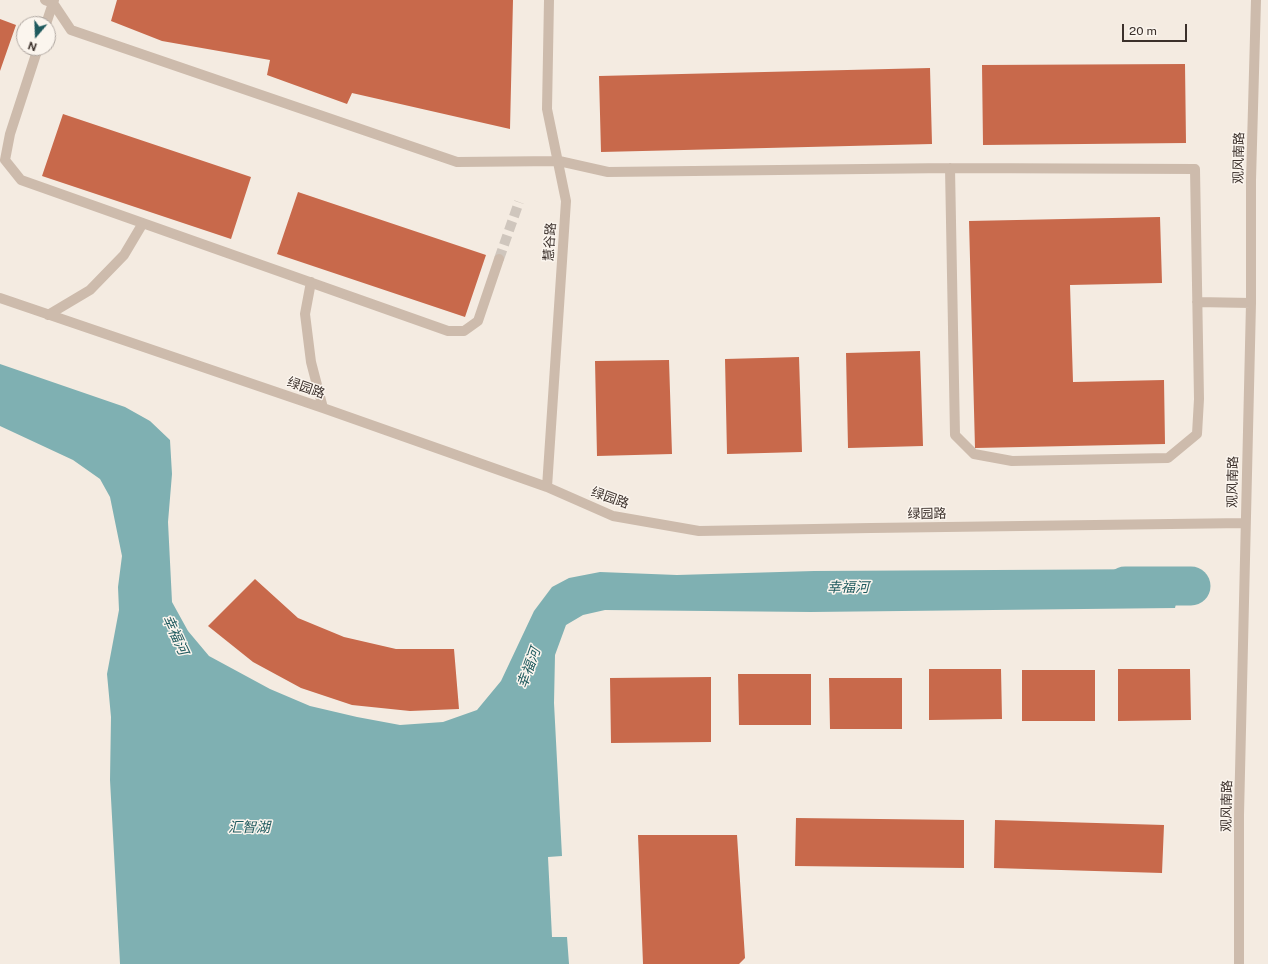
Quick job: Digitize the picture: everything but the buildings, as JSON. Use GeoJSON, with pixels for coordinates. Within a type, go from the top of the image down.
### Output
{"type":"FeatureCollection","features":[{"type":"Feature","properties":{"kind":"street","name":"慧谷路"},"geometry":{"type":"LineString","coordinates":[[547,487],[566,201],[547,109],[549,0]]}},
{"type":"Feature","properties":{"kind":"street","name":"观风南路"},"geometry":{"type":"LineString","coordinates":[[1239,964],[1239,815],[1251,303],[1251,180],[1256,0]]}},
{"type":"Feature","properties":{"kind":"street"},"geometry":{"type":"LineString","coordinates":[[51,1],[72,30],[457,162],[558,161],[608,172],[950,168],[1195,169],[1199,399],[1197,434],[1168,458],[1012,461],[974,454],[955,435],[950,168]]}},
{"type":"Feature","properties":{"kind":"street"},"geometry":{"type":"LineString","coordinates":[[48,16],[51,1]]}},
{"type":"Feature","properties":{"kind":"street"},"geometry":{"type":"LineString","coordinates":[[35,56],[10,134],[5,160],[21,180],[448,331],[464,331],[478,321],[499,259]]}},
{"type":"Feature","properties":{"kind":"street"},"geometry":{"type":"LineString","coordinates":[[48,315],[90,290],[124,255],[143,223]]}},
{"type":"Feature","properties":{"kind":"street"},"geometry":{"type":"LineString","coordinates":[[311,282],[305,314],[311,362],[323,408]]}},
{"type":"Feature","properties":{"kind":"street","name":"绿园路"},"geometry":{"type":"LineString","coordinates":[[0,298],[323,408],[547,487],[613,516],[699,531],[1245,523]]}},
{"type":"Feature","properties":{"kind":"street"},"geometry":{"type":"LineString","coordinates":[[1197,302],[1251,303]]}},
{"type":"Feature","properties":{"kind":"water","name":"汇智湖"},"geometry":{"type":"Polygon","coordinates":[[[0,364],[125,407],[150,421],[170,440],[172,474],[168,522],[172,602],[188,631],[209,656],[270,689],[310,706],[357,717],[400,725],[443,722],[477,710],[501,681],[534,611],[552,587],[569,578],[600,572],[677,575],[814,571],[1175,569],[1181,576],[1179,591],[1175,608],[811,612],[605,610],[583,615],[566,625],[555,655],[554,703],[562,856],[548,857],[552,937],[567,937],[569,964],[120,964],[110,780],[111,717],[107,674],[119,610],[118,587],[122,556],[110,497],[100,479],[73,460],[0,426],[0,364]]]}},
{"type":"Feature","properties":{"kind":"waterway","name":"幸福河"},"geometry":{"type":"LineString","coordinates":[[1125,586],[1191,586]]}},
{"type":"Feature","properties":{"kind":"tunnel"},"geometry":{"type":"LineString","coordinates":[[499,259],[519,202]]}}]}
